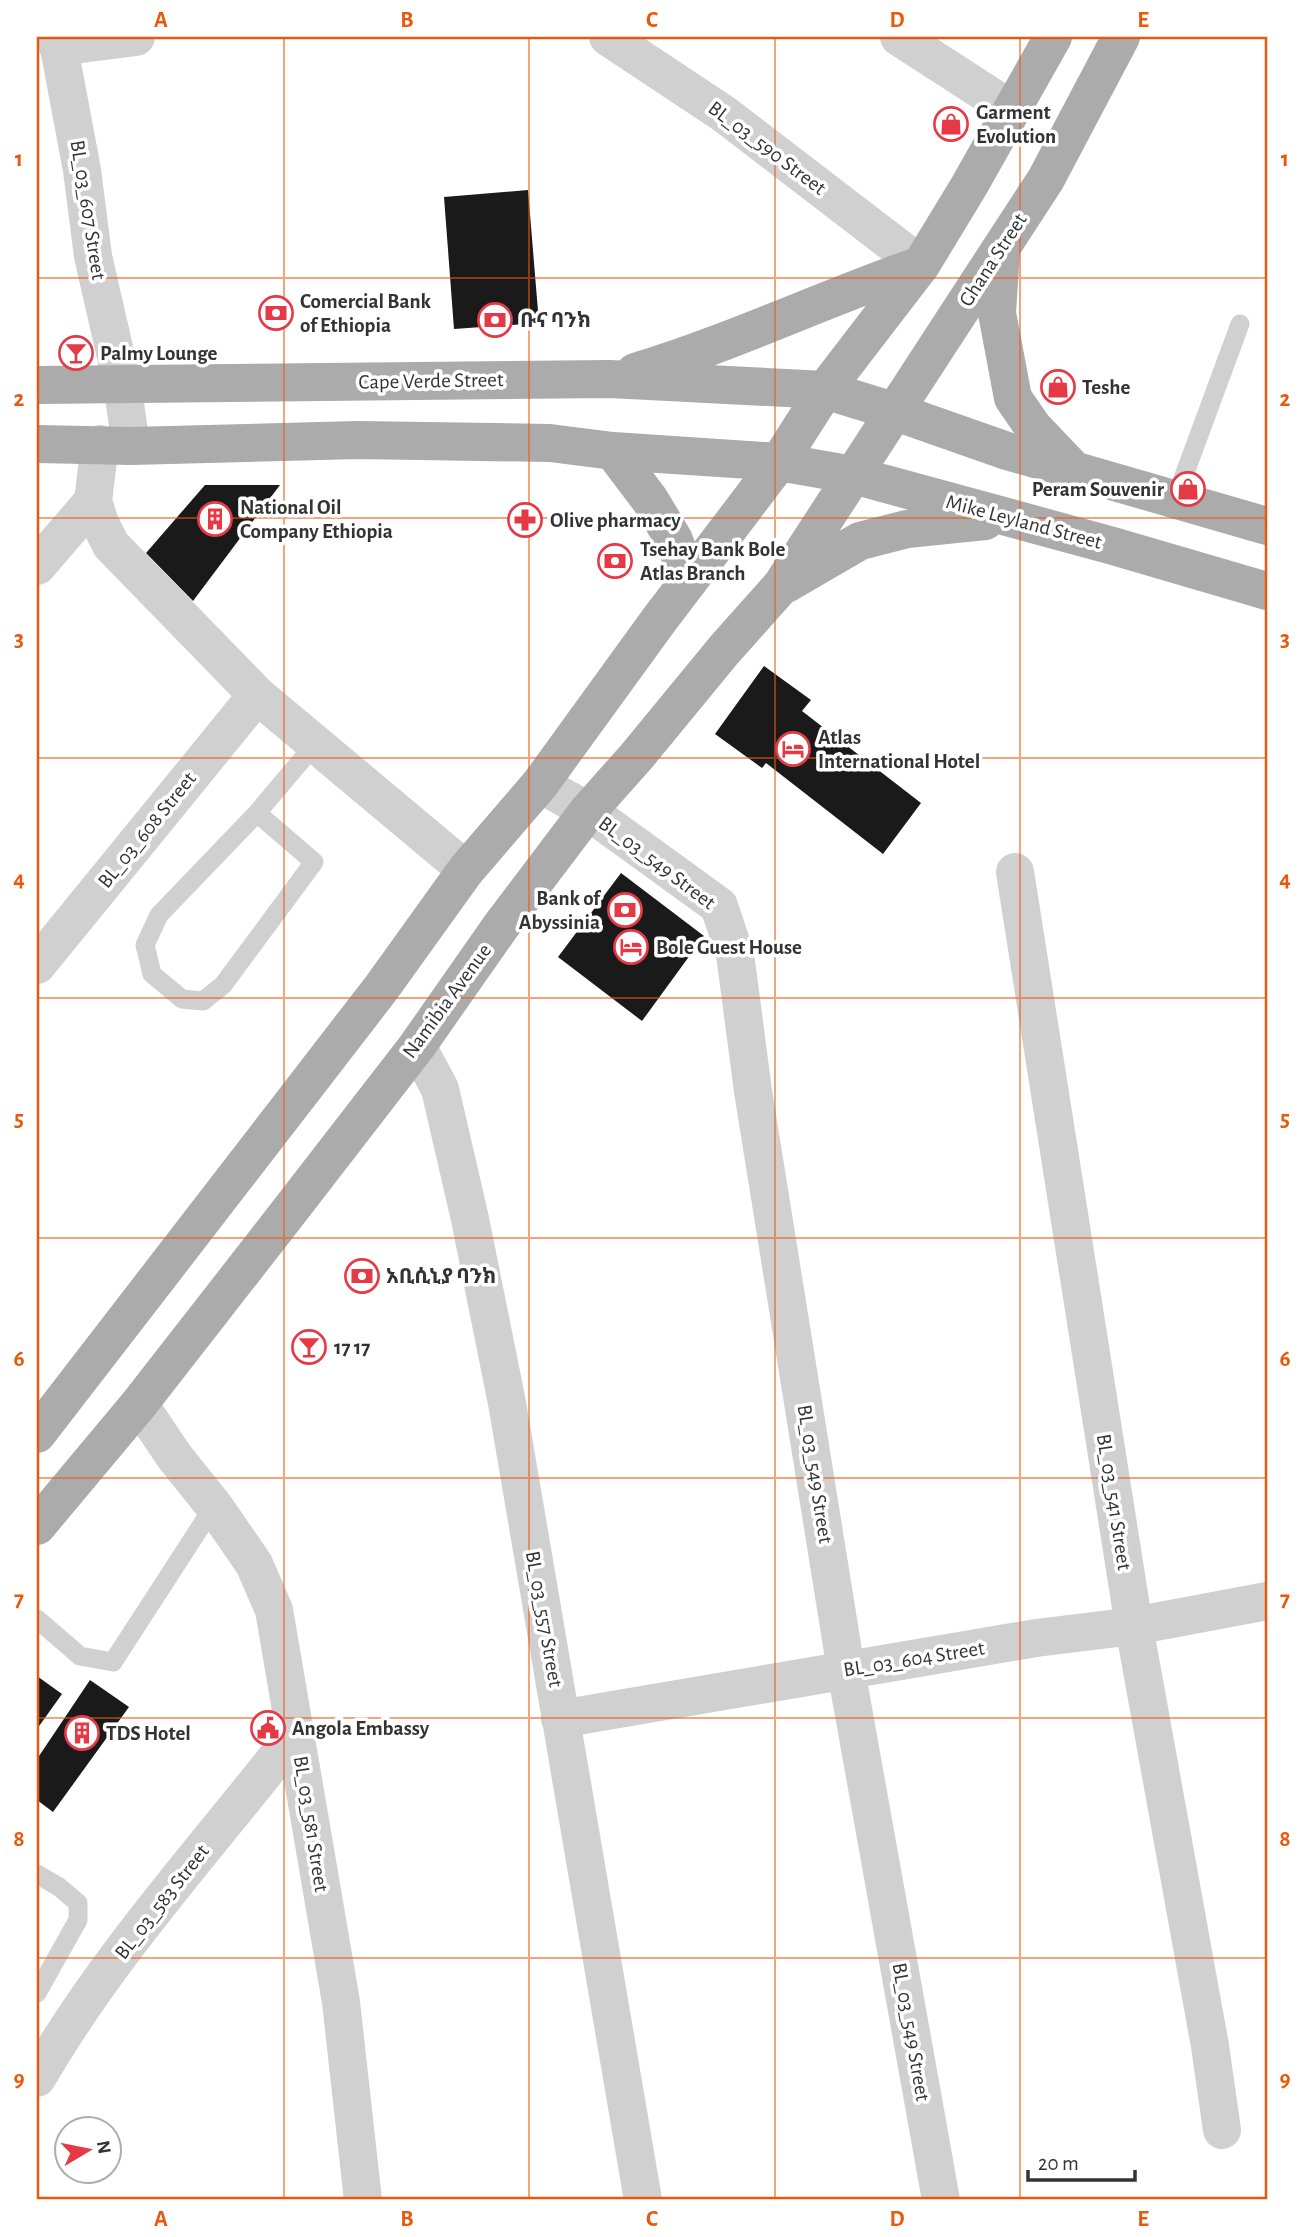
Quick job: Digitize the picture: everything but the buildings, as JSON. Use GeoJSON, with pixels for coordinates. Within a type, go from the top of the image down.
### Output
{"type":"FeatureCollection","features":[{"type":"Feature","properties":{"kind":"main road"},"geometry":{"type":"LineString","coordinates":[[37,1434],[382,987],[466,870],[540,784],[779,462],[825,390],[921,265],[1053,37]]}},
{"type":"Feature","properties":{"kind":"main road","name":"Ghana Street"},"geometry":{"type":"LineString","coordinates":[[853,475],[1046,179],[1121,37]]}},
{"type":"Feature","properties":{"kind":"main road"},"geometry":{"type":"LineString","coordinates":[[1001,249],[997,313],[1013,398],[1033,427],[1073,469]]}},
{"type":"Feature","properties":{"kind":"main road"},"geometry":{"type":"LineString","coordinates":[[610,379],[677,359],[858,287],[921,265]]}},
{"type":"Feature","properties":{"kind":"main road","name":"Cape Verde Street"},"geometry":{"type":"LineString","coordinates":[[37,385],[610,379],[825,390],[893,411]]}},
{"type":"Feature","properties":{"kind":"main road"},"geometry":{"type":"LineString","coordinates":[[893,411],[1007,451],[1267,526]]}},
{"type":"Feature","properties":{"kind":"main road"},"geometry":{"type":"LineString","coordinates":[[37,444],[280,441],[550,443],[613,451],[779,462]]}},
{"type":"Feature","properties":{"kind":"main road"},"geometry":{"type":"LineString","coordinates":[[613,451],[650,500],[674,540],[689,581]]}},
{"type":"Feature","properties":{"kind":"main road","name":"Mike Leyland Street"},"geometry":{"type":"LineString","coordinates":[[779,462],[853,475],[1267,591]]}},
{"type":"Feature","properties":{"kind":"main road","name":"Namibia Avenue"},"geometry":{"type":"LineString","coordinates":[[37,1525],[139,1404],[417,1045],[500,926],[588,811],[781,586],[853,475]]}},
{"type":"Feature","properties":{"kind":"main road"},"geometry":{"type":"LineString","coordinates":[[781,586],[860,541],[907,529],[1009,518]]}},
{"type":"Feature","properties":{"kind":"street"},"geometry":{"type":"LineString","coordinates":[[57,42],[136,37]]}},
{"type":"Feature","properties":{"kind":"street","name":"BL_03_590 Street"},"geometry":{"type":"LineString","coordinates":[[608,37],[724,114],[921,265]]}},
{"type":"Feature","properties":{"kind":"street"},"geometry":{"type":"LineString","coordinates":[[899,37],[1012,110]]}},
{"type":"Feature","properties":{"kind":"street","name":"BL_03_607 Street"},"geometry":{"type":"LineString","coordinates":[[57,42],[82,170],[93,257],[122,383],[115,445],[93,501]]}},
{"type":"Feature","properties":{"kind":"street"},"geometry":{"type":"LineString","coordinates":[[37,566],[93,501]]}},
{"type":"Feature","properties":{"kind":"street"},"geometry":{"type":"LineString","coordinates":[[93,501],[111,545],[257,695],[466,870]]}},
{"type":"Feature","properties":{"kind":"street","name":"BL_03_608 Street"},"geometry":{"type":"LineString","coordinates":[[37,965],[257,695]]}},
{"type":"Feature","properties":{"kind":"street","name":"BL_03_549 Street"},"geometry":{"type":"LineString","coordinates":[[540,784],[588,811],[719,906],[735,954],[753,1091],[846,1670],[942,2200]]}},
{"type":"Feature","properties":{"kind":"street","name":"BL_03_541 Street"},"geometry":{"type":"LineString","coordinates":[[1015,872],[1134,1626],[1210,2046],[1222,2130]]}},
{"type":"Feature","properties":{"kind":"street","name":"BL_03_557 Street"},"geometry":{"type":"LineString","coordinates":[[417,1045],[440,1089],[470,1219],[507,1403],[643,2200]]}},
{"type":"Feature","properties":{"kind":"street","name":"BL_03_581 Street"},"geometry":{"type":"LineString","coordinates":[[139,1404],[254,1564],[274,1610],[341,2002],[363,2200]]}},
{"type":"Feature","properties":{"kind":"street","name":"BL_03_604 Street"},"geometry":{"type":"LineString","coordinates":[[560,1719],[1036,1638],[1134,1626],[1267,1601]]}},
{"type":"Feature","properties":{"kind":"street","name":"BL_03_583 Street"},"geometry":{"type":"LineString","coordinates":[[37,2078],[62,2035],[119,1957],[296,1732]]}},
{"type":"Feature","properties":{"kind":"lane"},"geometry":{"type":"LineString","coordinates":[[1174,500],[1240,324]]}},
{"type":"Feature","properties":{"kind":"lane"},"geometry":{"type":"LineString","coordinates":[[257,813],[314,862],[223,985],[203,1001],[182,999],[152,974],[145,944],[159,915],[257,813],[316,743]]}},
{"type":"Feature","properties":{"kind":"lane"},"geometry":{"type":"LineString","coordinates":[[37,1619],[80,1656],[113,1662],[214,1506]]}},
{"type":"Feature","properties":{"kind":"lane"},"geometry":{"type":"LineString","coordinates":[[37,1874],[59,1886],[78,1903],[78,1920],[37,1993]]}},
{"type":"Feature","properties":{"kind":"place","name":"Garment Evolution"},"geometry":{"type":"Point","coordinates":[951,124]}},
{"type":"Feature","properties":{"kind":"place","name":"Comercial Bank of Ethiopia"},"geometry":{"type":"Point","coordinates":[276,313]}},
{"type":"Feature","properties":{"kind":"place","name":"ቡና ባንክ"},"geometry":{"type":"Point","coordinates":[495,320]}},
{"type":"Feature","properties":{"kind":"place","name":"Palmy Lounge"},"geometry":{"type":"Point","coordinates":[76,353]}},
{"type":"Feature","properties":{"kind":"place","name":"Teshe"},"geometry":{"type":"Point","coordinates":[1058,387]}},
{"type":"Feature","properties":{"kind":"place","name":"Peram Souvenir"},"geometry":{"type":"Point","coordinates":[1188,489]}},
{"type":"Feature","properties":{"kind":"place","name":"National Oil Company Ethiopia"},"geometry":{"type":"Point","coordinates":[215,519]}},
{"type":"Feature","properties":{"kind":"place","name":"Olive pharmacy"},"geometry":{"type":"Point","coordinates":[525,520]}},
{"type":"Feature","properties":{"kind":"place","name":"Tsehay Bank Bole Atlas Branch"},"geometry":{"type":"Point","coordinates":[615,561]}},
{"type":"Feature","properties":{"kind":"place","name":"Atlas International Hotel"},"geometry":{"type":"Point","coordinates":[793,749]}},
{"type":"Feature","properties":{"kind":"place","name":"Bank of Abyssinia"},"geometry":{"type":"Point","coordinates":[625,910]}},
{"type":"Feature","properties":{"kind":"place","name":"Bole Guest House"},"geometry":{"type":"Point","coordinates":[631,947]}},
{"type":"Feature","properties":{"kind":"place","name":"አቢሲኒያ ባንክ"},"geometry":{"type":"Point","coordinates":[362,1276]}},
{"type":"Feature","properties":{"kind":"place","name":"17 17"},"geometry":{"type":"Point","coordinates":[309,1347]}},
{"type":"Feature","properties":{"kind":"place","name":"Angola Embassy"},"geometry":{"type":"Point","coordinates":[268,1728]}},
{"type":"Feature","properties":{"kind":"place","name":"TDS Hotel"},"geometry":{"type":"Point","coordinates":[82,1733]}}]}
